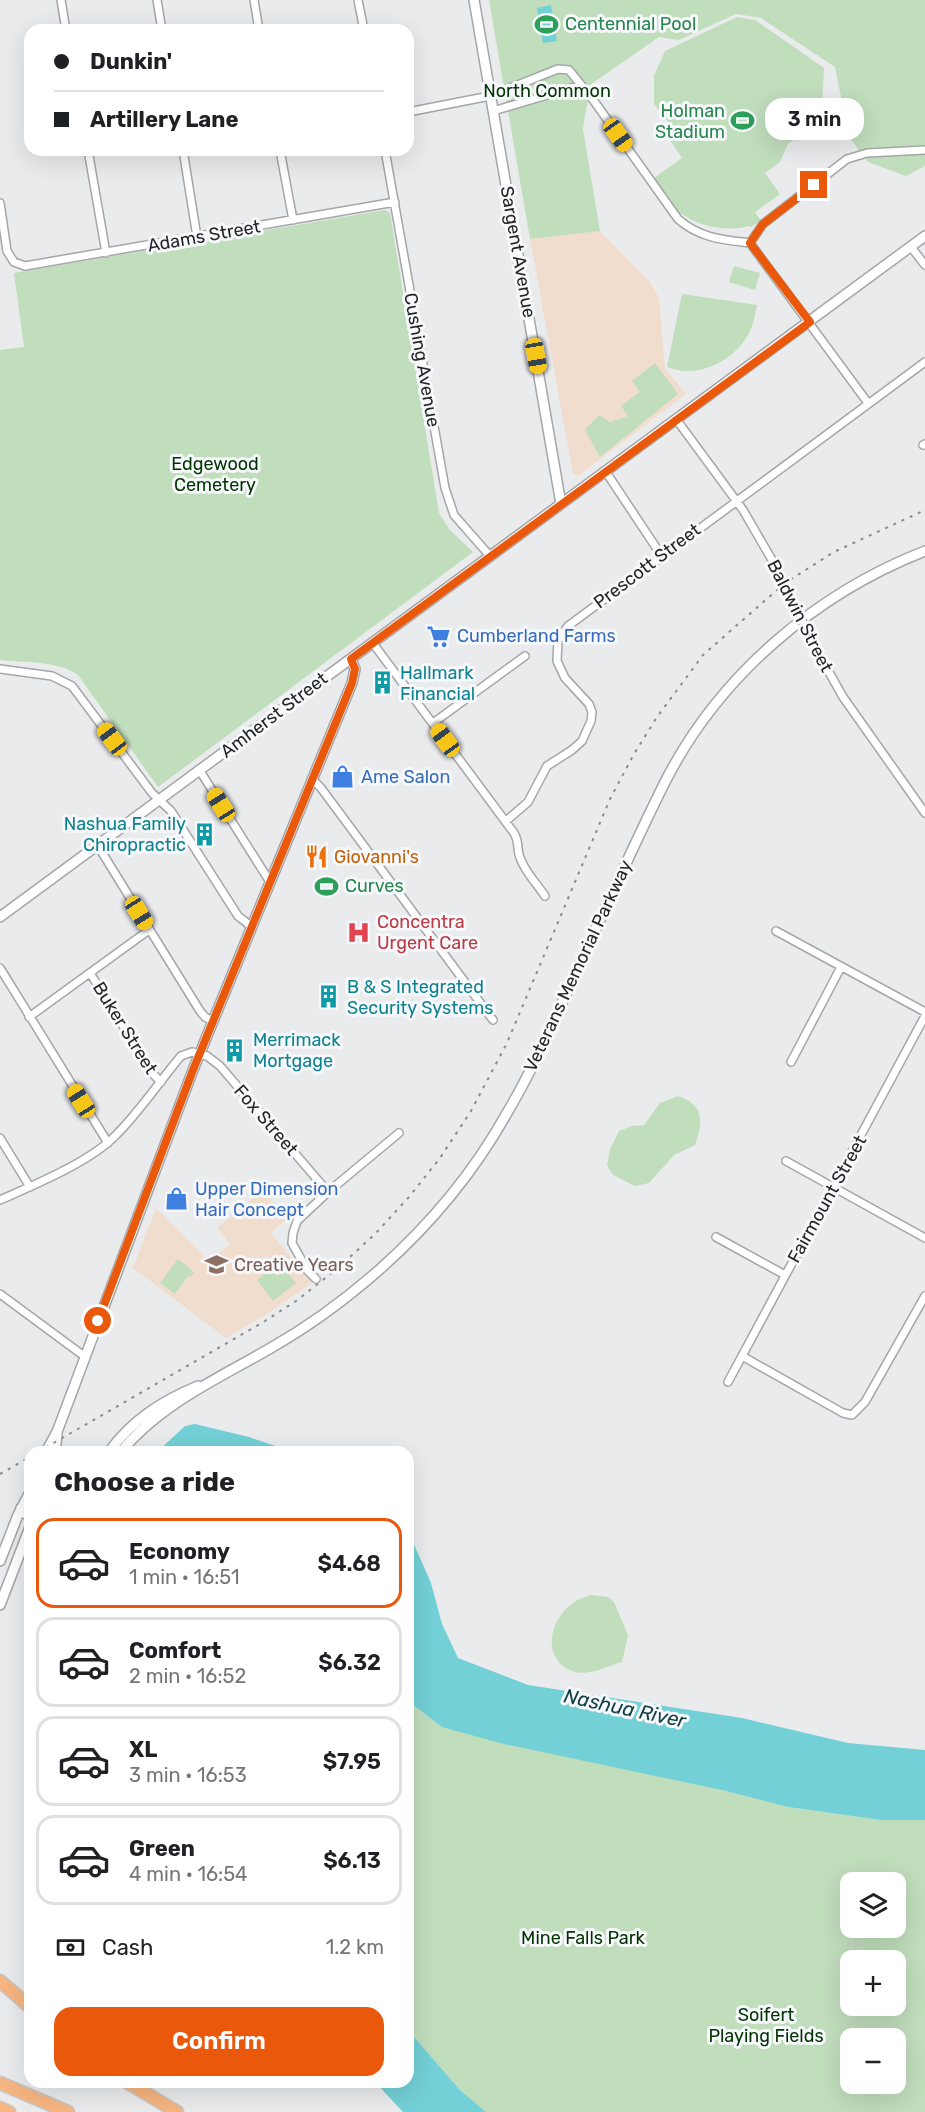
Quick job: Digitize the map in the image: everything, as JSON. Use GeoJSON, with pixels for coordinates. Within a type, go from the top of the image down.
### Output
{"type":"FeatureCollection","features":[{"type":"Feature","properties":{"kind":"highway"},"geometry":{"type":"LineString","coordinates":[[0,1981],[24,2002]]}},
{"type":"Feature","properties":{"kind":"highway"},"geometry":{"type":"LineString","coordinates":[[0,1991],[24,2008]]}},
{"type":"Feature","properties":{"kind":"highway"},"geometry":{"type":"LineString","coordinates":[[0,2083],[68,2112]]}},
{"type":"Feature","properties":{"kind":"highway"},"geometry":{"type":"LineString","coordinates":[[137,2088],[177,2112]]}},
{"type":"Feature","properties":{"kind":"highway"},"geometry":{"type":"LineString","coordinates":[[0,2108],[9,2112]]}},
{"type":"Feature","properties":{"kind":"main road","name":"Sargent Avenue"},"geometry":{"type":"LineString","coordinates":[[474,0],[561,504]]}},
{"type":"Feature","properties":{"kind":"main road","name":"Amherst Street"},"geometry":{"type":"LineString","coordinates":[[0,917],[925,236]]}},
{"type":"Feature","properties":{"kind":"main road","name":"Veterans Memorial Parkway"},"geometry":{"type":"LineString","coordinates":[[127,1446],[153,1421],[219,1377],[292,1335],[339,1303],[415,1236],[470,1170],[504,1119],[531,1069],[670,772],[697,729],[765,651],[808,615],[861,581],[925,551]]}},
{"type":"Feature","properties":{"kind":"main road"},"geometry":{"type":"LineString","coordinates":[[49,1446],[57,1432],[200,1053],[353,681],[355,669],[351,659]]}},
{"type":"Feature","properties":{"kind":"main road","name":"Veterans Memorial Parkway"},"geometry":{"type":"LineString","coordinates":[[114,1446],[132,1425],[159,1404],[219,1377]]}},
{"type":"Feature","properties":{"kind":"main road"},"geometry":{"type":"LineString","coordinates":[[56,1446],[57,1432]]}},
{"type":"Feature","properties":{"kind":"main road"},"geometry":{"type":"LineString","coordinates":[[0,1561],[24,1507]]}},
{"type":"Feature","properties":{"kind":"main road"},"geometry":{"type":"LineString","coordinates":[[0,1605],[24,1543]]}},
{"type":"Feature","properties":{"kind":"street"},"geometry":{"type":"LineString","coordinates":[[61,0],[65,24]]}},
{"type":"Feature","properties":{"kind":"street"},"geometry":{"type":"LineString","coordinates":[[157,0],[161,24]]}},
{"type":"Feature","properties":{"kind":"street"},"geometry":{"type":"LineString","coordinates":[[254,0],[258,24]]}},
{"type":"Feature","properties":{"kind":"street"},"geometry":{"type":"LineString","coordinates":[[358,0],[363,24]]}},
{"type":"Feature","properties":{"kind":"street"},"geometry":{"type":"LineString","coordinates":[[414,111],[490,96],[558,69],[569,70],[684,225],[715,239],[750,243],[868,403]]}},
{"type":"Feature","properties":{"kind":"street"},"geometry":{"type":"LineString","coordinates":[[493,111],[581,85]]}},
{"type":"Feature","properties":{"kind":"street"},"geometry":{"type":"LineString","coordinates":[[750,243],[763,224],[847,159],[867,153],[925,150]]}},
{"type":"Feature","properties":{"kind":"street"},"geometry":{"type":"LineString","coordinates":[[89,156],[106,253]]}},
{"type":"Feature","properties":{"kind":"street"},"geometry":{"type":"LineString","coordinates":[[185,156],[197,237]]}},
{"type":"Feature","properties":{"kind":"street"},"geometry":{"type":"LineString","coordinates":[[281,156],[293,220]]}},
{"type":"Feature","properties":{"kind":"street","name":"Cushing Avenue"},"geometry":{"type":"LineString","coordinates":[[386,156],[448,500],[454,515],[490,556]]}},
{"type":"Feature","properties":{"kind":"street","name":"Adams Street"},"geometry":{"type":"LineString","coordinates":[[0,203],[7,251],[14,262],[20,265],[34,265],[395,202]]}},
{"type":"Feature","properties":{"kind":"street"},"geometry":{"type":"LineString","coordinates":[[911,247],[925,265]]}},
{"type":"Feature","properties":{"kind":"street","name":"Prescott Street"},"geometry":{"type":"LineString","coordinates":[[506,821],[528,802],[548,766],[582,741],[591,721],[592,712],[589,704],[565,678],[558,665],[556,649],[560,636],[571,623],[925,362]]}},
{"type":"Feature","properties":{"kind":"street","name":"Baldwin Street"},"geometry":{"type":"LineString","coordinates":[[676,419],[759,536],[812,642],[843,697],[925,813]]}},
{"type":"Feature","properties":{"kind":"street"},"geometry":{"type":"LineString","coordinates":[[606,472],[661,555]]}},
{"type":"Feature","properties":{"kind":"street"},"geometry":{"type":"LineString","coordinates":[[372,642],[506,821],[517,838],[521,861],[545,896]]}},
{"type":"Feature","properties":{"kind":"street"},"geometry":{"type":"LineString","coordinates":[[433,723],[525,656]]}},
{"type":"Feature","properties":{"kind":"street"},"geometry":{"type":"LineString","coordinates":[[0,669],[52,676],[72,686],[152,793],[171,811],[238,916],[252,927]]}},
{"type":"Feature","properties":{"kind":"street"},"geometry":{"type":"LineString","coordinates":[[200,771],[270,882]]}},
{"type":"Feature","properties":{"kind":"street"},"geometry":{"type":"LineString","coordinates":[[312,779],[493,1020]]}},
{"type":"Feature","properties":{"kind":"street"},"geometry":{"type":"LineString","coordinates":[[98,846],[200,1011],[213,1021]]}},
{"type":"Feature","properties":{"kind":"street"},"geometry":{"type":"LineString","coordinates":[[30,1017],[149,930]]}},
{"type":"Feature","properties":{"kind":"street"},"geometry":{"type":"LineString","coordinates":[[776,931],[925,1014]]}},
{"type":"Feature","properties":{"kind":"street"},"geometry":{"type":"LineString","coordinates":[[792,1062],[841,967]]}},
{"type":"Feature","properties":{"kind":"street"},"geometry":{"type":"LineString","coordinates":[[0,968],[108,1143]]}},
{"type":"Feature","properties":{"kind":"street","name":"Buker Street"},"geometry":{"type":"LineString","coordinates":[[90,973],[153,1074],[161,1082]]}},
{"type":"Feature","properties":{"kind":"street","name":"Fairmount Street"},"geometry":{"type":"LineString","coordinates":[[728,1382],[925,1014]]}},
{"type":"Feature","properties":{"kind":"street"},"geometry":{"type":"LineString","coordinates":[[0,1200],[30,1187],[108,1143],[136,1114],[183,1055],[192,1052],[200,1053]]}},
{"type":"Feature","properties":{"kind":"street","name":"Fox Street"},"geometry":{"type":"LineString","coordinates":[[200,1053],[220,1066],[328,1192]]}},
{"type":"Feature","properties":{"kind":"street"},"geometry":{"type":"LineString","coordinates":[[316,1279],[292,1243],[297,1221],[399,1133]]}},
{"type":"Feature","properties":{"kind":"street"},"geometry":{"type":"LineString","coordinates":[[0,1138],[30,1187]]}},
{"type":"Feature","properties":{"kind":"street"},"geometry":{"type":"LineString","coordinates":[[786,1161],[925,1238]]}},
{"type":"Feature","properties":{"kind":"street"},"geometry":{"type":"LineString","coordinates":[[716,1237],[785,1275]]}},
{"type":"Feature","properties":{"kind":"street"},"geometry":{"type":"LineString","coordinates":[[0,1293],[84,1356]]}},
{"type":"Feature","properties":{"kind":"street"},"geometry":{"type":"LineString","coordinates":[[742,1356],[843,1413],[852,1415],[866,1402],[925,1296]]}},
{"type":"Feature","properties":{"kind":"shaded area"},"geometry":{"type":"Polygon","coordinates":[[[600,231],[650,282],[659,298],[665,368],[686,394],[578,476],[573,474],[530,239],[600,231]]]}},
{"type":"Feature","properties":{"kind":"shaded area","name":"Creative Years"},"geometry":{"type":"Polygon","coordinates":[[[263,1190],[287,1219],[271,1233],[312,1283],[267,1314],[226,1338],[133,1268],[156,1208],[209,1261],[230,1244],[217,1228],[263,1190]]]}},
{"type":"Feature","properties":{"kind":"green space","name":"North Common"},"geometry":{"type":"Polygon","coordinates":[[[489,0],[925,0],[925,166],[906,176],[868,162],[849,137],[835,67],[761,18],[736,14],[679,40],[659,37],[590,85],[583,129],[600,231],[530,239],[489,0]]]}},
{"type":"Feature","properties":{"kind":"green space","name":"Holman Stadium"},"geometry":{"type":"Polygon","coordinates":[[[737,17],[755,20],[824,68],[822,102],[826,109],[820,114],[823,118],[788,144],[780,162],[765,173],[780,194],[755,212],[761,221],[751,227],[723,228],[706,225],[680,215],[654,178],[682,158],[667,136],[669,123],[654,104],[654,76],[665,51],[737,17]]]}},
{"type":"Feature","properties":{"kind":"green space","name":"Edgewood Cemetery"},"geometry":{"type":"Polygon","coordinates":[[[385,210],[390,213],[439,513],[449,529],[473,552],[158,787],[78,675],[51,664],[0,660],[0,350],[24,347],[14,273],[385,210]]]}},
{"type":"Feature","properties":{"kind":"green space"},"geometry":{"type":"Polygon","coordinates":[[[734,266],[760,273],[755,290],[729,282],[734,266]]]}},
{"type":"Feature","properties":{"kind":"green space"},"geometry":{"type":"Polygon","coordinates":[[[682,294],[757,305],[749,333],[738,348],[723,361],[695,371],[681,371],[667,367],[682,294]]]}},
{"type":"Feature","properties":{"kind":"green space"},"geometry":{"type":"Polygon","coordinates":[[[655,363],[678,394],[600,457],[585,430],[599,415],[610,422],[628,416],[621,406],[640,392],[632,381],[655,363]]]}},
{"type":"Feature","properties":{"kind":"green space"},"geometry":{"type":"Polygon","coordinates":[[[678,1096],[693,1104],[700,1115],[700,1129],[695,1145],[674,1155],[649,1183],[635,1186],[613,1175],[607,1166],[610,1149],[619,1131],[632,1126],[644,1125],[660,1103],[678,1096]]]}},
{"type":"Feature","properties":{"kind":"green space"},"geometry":{"type":"Polygon","coordinates":[[[178,1259],[194,1272],[190,1277],[188,1276],[175,1294],[160,1283],[178,1259]]]}},
{"type":"Feature","properties":{"kind":"green space"},"geometry":{"type":"Polygon","coordinates":[[[271,1269],[277,1276],[285,1270],[296,1283],[273,1301],[257,1280],[271,1269]]]}},
{"type":"Feature","properties":{"kind":"green space"},"geometry":{"type":"Polygon","coordinates":[[[590,1595],[608,1597],[614,1602],[628,1635],[622,1662],[584,1673],[572,1671],[562,1665],[555,1657],[552,1638],[554,1628],[565,1610],[590,1595]]]}},
{"type":"Feature","properties":{"kind":"green space","name":"Mine Falls Park"},"geometry":{"type":"Polygon","coordinates":[[[414,1706],[442,1727],[788,1807],[881,1820],[925,1820],[925,2112],[486,2112],[460,2090],[414,2037],[414,1706]]]}},
{"type":"Feature","properties":{"kind":"water","name":"Centennial Pool"},"geometry":{"type":"Polygon","coordinates":[[[551,5],[557,41],[543,43],[537,8],[551,5]]]}},
{"type":"Feature","properties":{"kind":"water"},"geometry":{"type":"Polygon","coordinates":[[[195,1424],[275,1446],[163,1446],[185,1426],[195,1424]]]}},
{"type":"Feature","properties":{"kind":"water","name":"Nashua River"},"geometry":{"type":"Polygon","coordinates":[[[414,1545],[431,1583],[442,1624],[458,1658],[528,1685],[742,1718],[848,1743],[925,1750],[925,1820],[881,1820],[788,1807],[722,1790],[504,1744],[442,1727],[414,1706],[414,1545]]]}},
{"type":"Feature","properties":{"kind":"water"},"geometry":{"type":"Polygon","coordinates":[[[414,2037],[460,2090],[486,2112],[403,2112],[381,2088],[414,2088],[414,2037]]]}},
{"type":"Feature","properties":{"kind":"railway"},"geometry":{"type":"LineString","coordinates":[[48,1446],[296,1301],[338,1268],[375,1234],[440,1158],[471,1111],[507,1043],[610,799],[657,717],[703,655],[785,583],[834,552],[925,510]]}},
{"type":"Feature","properties":{"kind":"railway"},"geometry":{"type":"LineString","coordinates":[[0,1474],[24,1460]]}},
{"type":"Feature","properties":{"kind":"place","name":"Centennial Pool"},"geometry":{"type":"Point","coordinates":[547,24]}},
{"type":"Feature","properties":{"kind":"place","name":"Holman Stadium"},"geometry":{"type":"Point","coordinates":[743,121]}},
{"type":"Feature","properties":{"kind":"place","name":"Cumberland Farms"},"geometry":{"type":"Point","coordinates":[439,636]}},
{"type":"Feature","properties":{"kind":"place","name":"Hallmark Financial"},"geometry":{"type":"Point","coordinates":[382,683]}},
{"type":"Feature","properties":{"kind":"place","name":"Ame Salon"},"geometry":{"type":"Point","coordinates":[343,777]}},
{"type":"Feature","properties":{"kind":"place","name":"Nashua Family Chiropractic"},"geometry":{"type":"Point","coordinates":[204,834]}},
{"type":"Feature","properties":{"kind":"place","name":"Giovanni's"},"geometry":{"type":"Point","coordinates":[316,857]}},
{"type":"Feature","properties":{"kind":"place","name":"Curves"},"geometry":{"type":"Point","coordinates":[327,886]}},
{"type":"Feature","properties":{"kind":"place","name":"Concentra Urgent Care"},"geometry":{"type":"Point","coordinates":[359,932]}},
{"type":"Feature","properties":{"kind":"place","name":"B & S Integrated Security Systems"},"geometry":{"type":"Point","coordinates":[329,997]}},
{"type":"Feature","properties":{"kind":"place","name":"Merrimack Mortgage"},"geometry":{"type":"Point","coordinates":[235,1050]}},
{"type":"Feature","properties":{"kind":"place","name":"Upper Dimension Hair Concept"},"geometry":{"type":"Point","coordinates":[177,1199]}},
{"type":"Feature","properties":{"kind":"place","name":"Creative Years"},"geometry":{"type":"Point","coordinates":[216,1265]}},
{"type":"Feature","properties":{"kind":"route"},"geometry":{"type":"LineString","coordinates":[[98,1321],[193,1070],[352,683],[355,669],[351,659],[810,322],[750,243],[763,224],[814,185]]}},
{"type":"Feature","properties":{"kind":"park label","name":"Soifert Playing Fields"},"geometry":{"type":"Point","coordinates":[766,2025]}}]}
